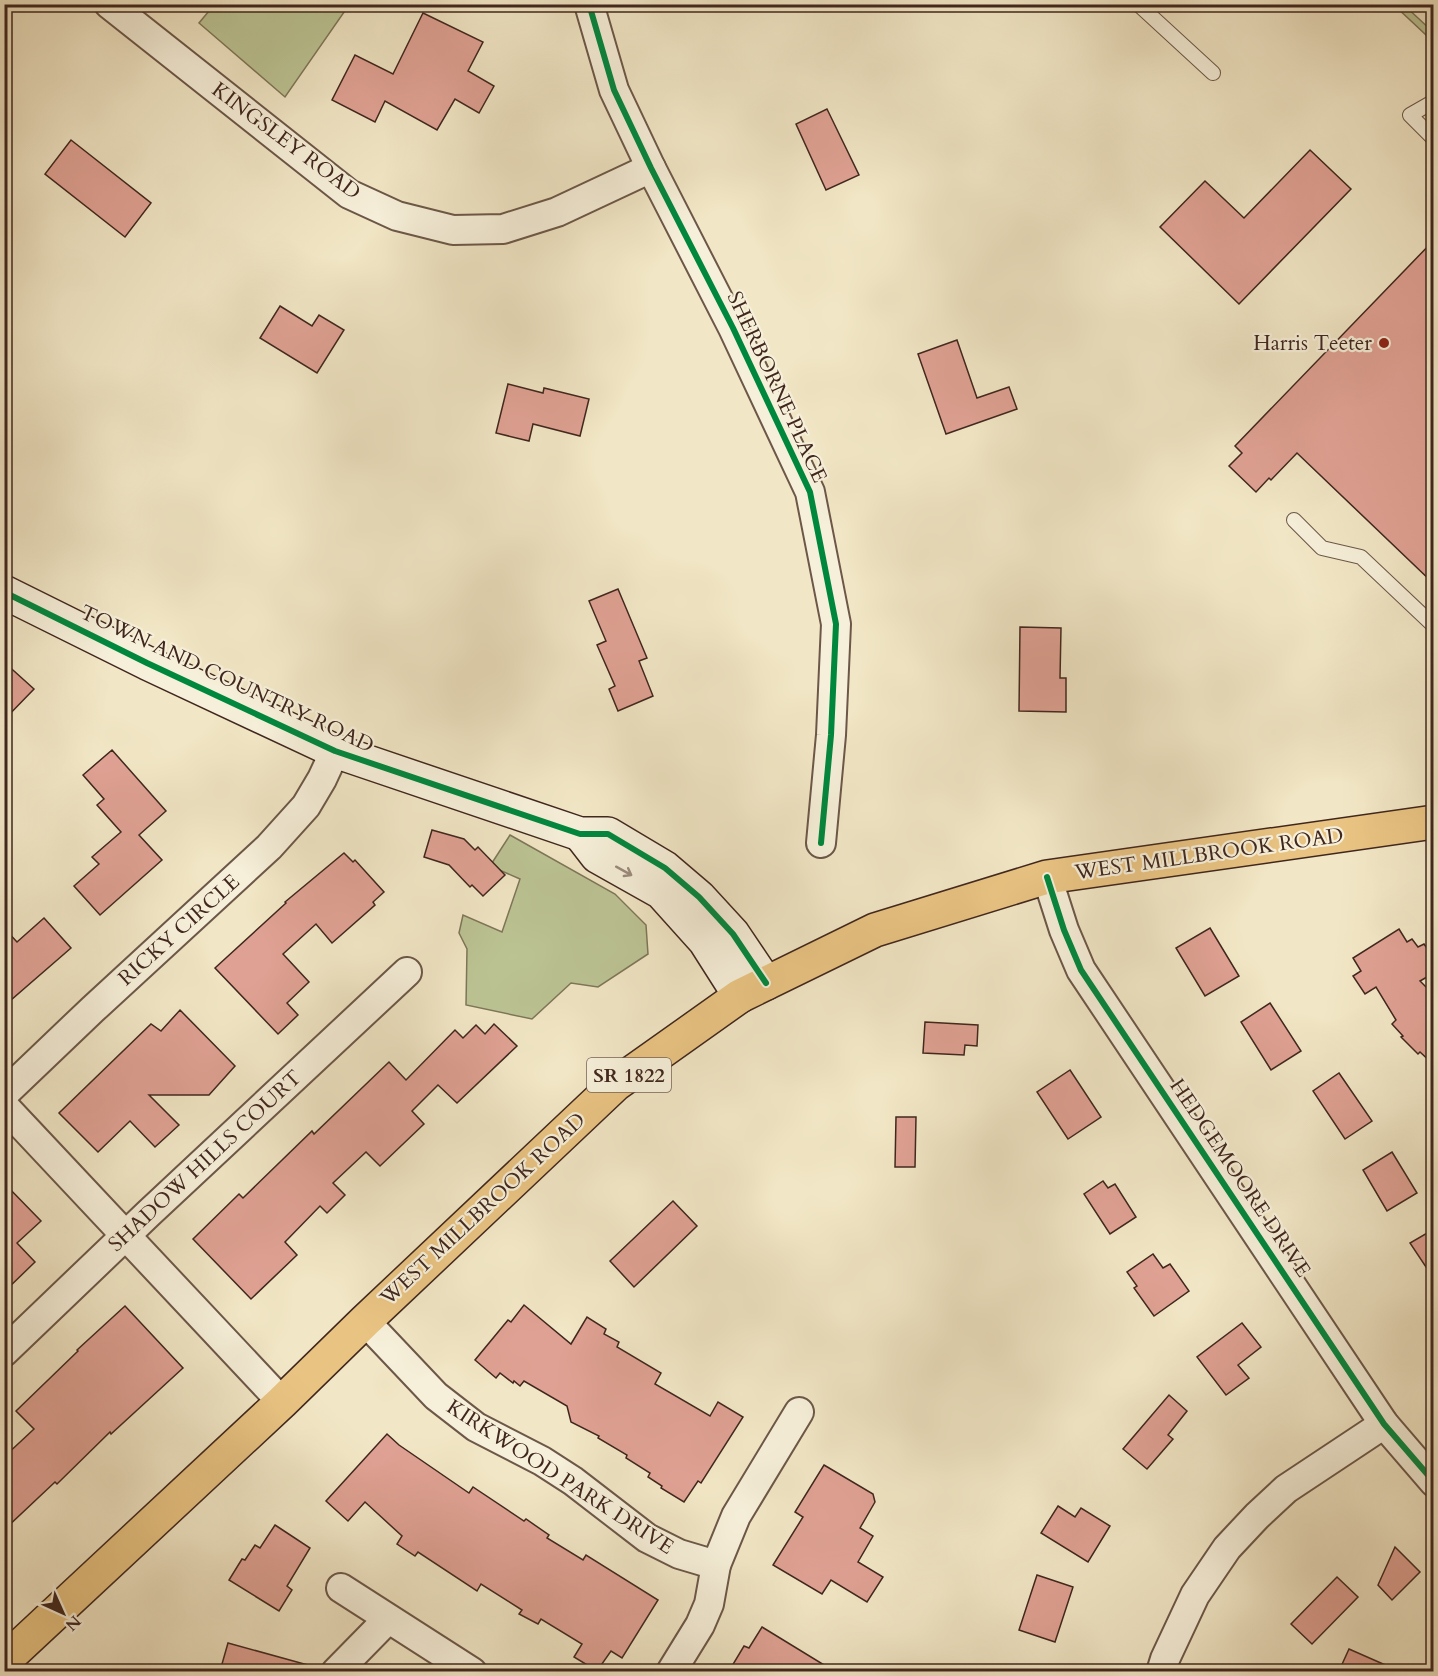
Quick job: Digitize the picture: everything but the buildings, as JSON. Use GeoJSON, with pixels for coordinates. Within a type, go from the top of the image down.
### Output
{"type":"FeatureCollection","features":[{"type":"Feature","properties":{"kind":"main road","name":"WEST MILLBROOK ROAD"},"geometry":{"type":"LineString","coordinates":[[4,1661],[282,1402],[616,1084],[753,989],[875,930],[1047,877],[1434,822]]}},
{"type":"Feature","properties":{"kind":"street","name":"KINGSLEY ROAD"},"geometry":{"type":"LineString","coordinates":[[109,4],[349,194],[398,216],[453,230],[503,229],[557,212],[651,168]]}},
{"type":"Feature","properties":{"kind":"street","name":"SHERBORNE PLACE"},"geometry":{"type":"LineString","coordinates":[[589,4],[614,90],[733,328],[810,492],[836,624],[831,735],[821,843]]}},
{"type":"Feature","properties":{"kind":"street","name":"TOWN AND COUNTRY ROAD"},"geometry":{"type":"LineString","coordinates":[[4,592],[147,663],[334,751],[580,834],[597,856],[661,892],[753,989]]}},
{"type":"Feature","properties":{"kind":"street","name":"RICKY CIRCLE"},"geometry":{"type":"LineString","coordinates":[[4,1094],[269,848],[306,806],[322,779],[334,751]]}},
{"type":"Feature","properties":{"kind":"street","name":"HEDGEMOORE DRIVE"},"geometry":{"type":"LineString","coordinates":[[1047,877],[1064,930],[1081,970],[1384,1424],[1434,1482]]}},
{"type":"Feature","properties":{"kind":"street","name":"SHADOW HILLS COURT"},"geometry":{"type":"LineString","coordinates":[[4,1352],[407,972]]}},
{"type":"Feature","properties":{"kind":"street"},"geometry":{"type":"LineString","coordinates":[[4,1106],[282,1402]]}},
{"type":"Feature","properties":{"kind":"street","name":"KIRKWOOD PARK DRIVE"},"geometry":{"type":"LineString","coordinates":[[365,1321],[436,1396],[476,1428],[542,1461],[647,1538],[679,1554],[716,1565]]}},
{"type":"Feature","properties":{"kind":"street"},"geometry":{"type":"LineString","coordinates":[[671,1671],[700,1626],[709,1604],[716,1565],[736,1516],[799,1412]]}},
{"type":"Feature","properties":{"kind":"street"},"geometry":{"type":"LineString","coordinates":[[1161,1671],[1195,1595],[1227,1548],[1286,1489],[1384,1424]]}},
{"type":"Feature","properties":{"kind":"street"},"geometry":{"type":"LineString","coordinates":[[341,1588],[472,1671]]}},
{"type":"Feature","properties":{"kind":"street"},"geometry":{"type":"LineString","coordinates":[[336,1671],[388,1619]]}},
{"type":"Feature","properties":{"kind":"lane"},"geometry":{"type":"LineString","coordinates":[[1138,4],[1214,73]]}},
{"type":"Feature","properties":{"kind":"lane"},"geometry":{"type":"LineString","coordinates":[[1434,100],[1410,116],[1434,139]]}},
{"type":"Feature","properties":{"kind":"lane"},"geometry":{"type":"LineString","coordinates":[[1294,520],[1322,548],[1361,557],[1434,626]]}},
{"type":"Feature","properties":{"kind":"green space"},"geometry":{"type":"Polygon","coordinates":[[[214,5],[349,5],[285,97],[199,23],[214,5]]]}},
{"type":"Feature","properties":{"kind":"green space"},"geometry":{"type":"Polygon","coordinates":[[[1394,5],[1404,5],[1432,31],[1433,41],[1430,42],[1426,35],[1394,5]]]}},
{"type":"Feature","properties":{"kind":"green space"},"geometry":{"type":"Polygon","coordinates":[[[510,835],[615,894],[646,925],[648,954],[598,987],[571,983],[532,1019],[466,1005],[467,949],[459,933],[463,915],[502,932],[520,879],[490,866],[510,835]]]}},
{"type":"Feature","properties":{"kind":"cycle path"},"geometry":{"type":"LineString","coordinates":[[589,4],[614,90],[733,328],[810,492],[836,624],[831,735],[821,843]]}},
{"type":"Feature","properties":{"kind":"cycle path"},"geometry":{"type":"LineString","coordinates":[[4,592],[147,663],[335,751],[580,834],[608,834],[665,868],[699,897],[733,934],[766,983]]}},
{"type":"Feature","properties":{"kind":"cycle path"},"geometry":{"type":"LineString","coordinates":[[1047,877],[1064,930],[1081,970],[1384,1424],[1434,1482]]}},
{"type":"Feature","properties":{"kind":"place","name":"Harris Teeter"},"geometry":{"type":"Point","coordinates":[1384,343]}}]}
